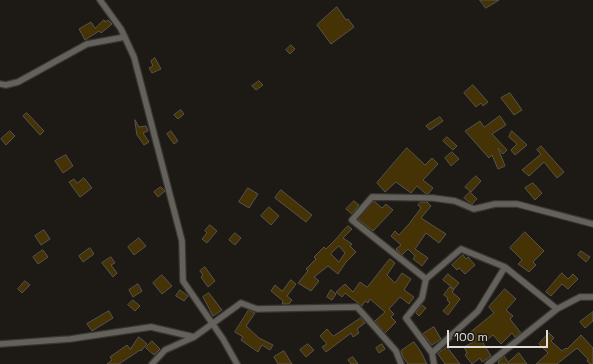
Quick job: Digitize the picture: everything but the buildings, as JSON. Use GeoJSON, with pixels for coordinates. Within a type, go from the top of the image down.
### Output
{"type":"FeatureCollection","features":[{"type":"Feature","properties":{"kind":"street"},"geometry":{"type":"LineString","coordinates":[[100,0],[125,37],[134,57],[182,241],[183,281],[237,364]]}},
{"type":"Feature","properties":{"kind":"street"},"geometry":{"type":"LineString","coordinates":[[0,84],[6,85],[18,82],[87,44],[125,37]]}},
{"type":"Feature","properties":{"kind":"street"},"geometry":{"type":"LineString","coordinates":[[426,279],[352,220],[372,197],[433,198],[455,201],[474,209],[495,204],[517,204],[593,224]]}},
{"type":"Feature","properties":{"kind":"street"},"geometry":{"type":"LineString","coordinates":[[434,364],[432,353],[406,318],[422,298],[426,279],[461,249],[505,268],[557,309]]}},
{"type":"Feature","properties":{"kind":"street"},"geometry":{"type":"LineString","coordinates":[[432,353],[478,311],[505,268]]}},
{"type":"Feature","properties":{"kind":"street"},"geometry":{"type":"LineString","coordinates":[[488,364],[557,309],[580,297],[593,297]]}},
{"type":"Feature","properties":{"kind":"street"},"geometry":{"type":"LineString","coordinates":[[152,364],[165,350],[194,337],[241,303],[257,309],[357,307],[396,351],[401,364]]}},
{"type":"Feature","properties":{"kind":"street"},"geometry":{"type":"LineString","coordinates":[[0,344],[70,339],[151,327],[194,337]]}}]}
